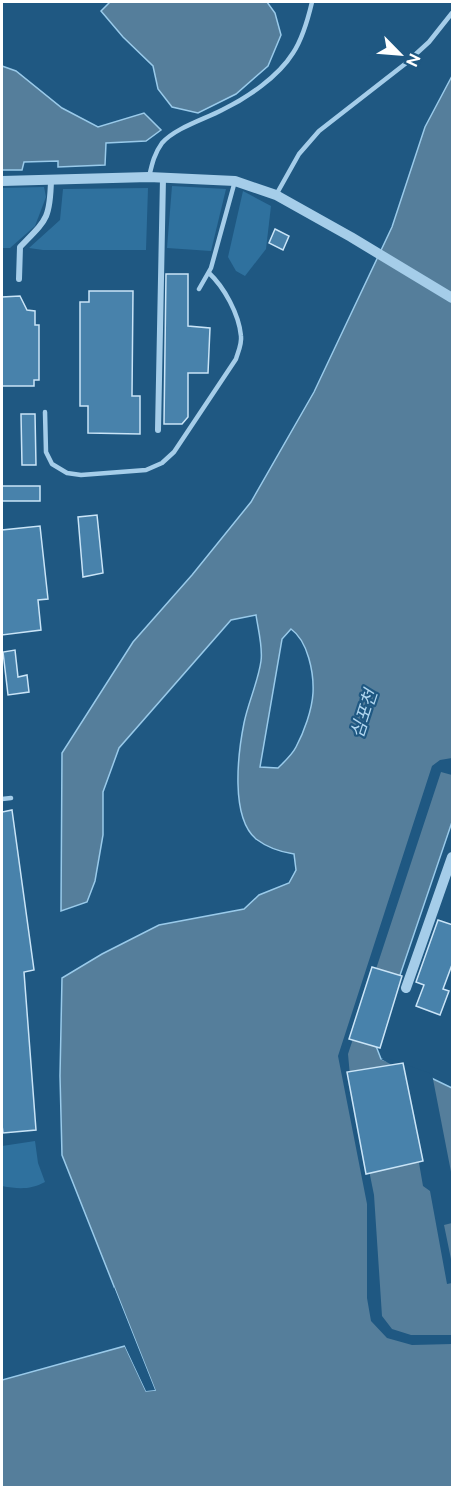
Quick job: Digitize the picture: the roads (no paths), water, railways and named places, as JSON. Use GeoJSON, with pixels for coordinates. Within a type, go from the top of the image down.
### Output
{"type":"FeatureCollection","features":[{"type":"Feature","properties":{"kind":"street"},"geometry":{"type":"LineString","coordinates":[[2,181],[149,177],[235,181],[276,195],[453,298]]}},
{"type":"Feature","properties":{"kind":"street"},"geometry":{"type":"LineString","coordinates":[[158,430],[163,178]]}},
{"type":"Feature","properties":{"kind":"street"},"geometry":{"type":"LineString","coordinates":[[19,279],[20,247],[37,230],[50,208],[51,180]]}},
{"type":"Feature","properties":{"kind":"street"},"geometry":{"type":"LineString","coordinates":[[406,988],[453,857]]}},
{"type":"Feature","properties":{"kind":"lane"},"geometry":{"type":"LineString","coordinates":[[149,177],[153,158],[164,141],[187,126],[225,109],[252,92],[279,70],[293,52],[308,20],[312,2]]}},
{"type":"Feature","properties":{"kind":"lane"},"geometry":{"type":"LineString","coordinates":[[276,195],[299,154],[320,131],[405,64],[429,42],[453,12]]}},
{"type":"Feature","properties":{"kind":"lane"},"geometry":{"type":"LineString","coordinates":[[199,289],[209,273],[235,181]]}},
{"type":"Feature","properties":{"kind":"lane"},"geometry":{"type":"LineString","coordinates":[[45,412],[46,452],[52,464],[67,473],[81,475],[146,470],[162,463],[185,438],[236,359],[240,347],[241,336],[225,290],[209,273]]}},
{"type":"Feature","properties":{"kind":"lane"},"geometry":{"type":"LineString","coordinates":[[2,799],[11,798]]}},
{"type":"Feature","properties":{"kind":"water"},"geometry":{"type":"Polygon","coordinates":[[[110,2],[267,2],[275,13],[281,35],[268,66],[236,94],[198,113],[172,107],[158,89],[153,66],[123,37],[101,11],[110,2]]]}},
{"type":"Feature","properties":{"kind":"water"},"geometry":{"type":"Polygon","coordinates":[[[2,66],[16,71],[62,108],[98,127],[144,113],[161,130],[146,141],[106,143],[105,165],[58,167],[58,161],[24,162],[22,170],[2,170],[2,66]]]}},
{"type":"Feature","properties":{"kind":"water","name":"심포천"},"geometry":{"type":"Polygon","coordinates":[[[452,76],[452,822],[376,1046],[381,1059],[423,1074],[452,1088],[452,1487],[2,1488],[2,1380],[125,1346],[146,1391],[155,1390],[62,1155],[60,1076],[62,978],[102,954],[159,925],[244,909],[259,895],[289,883],[296,870],[294,854],[274,849],[256,839],[242,816],[239,801],[238,767],[242,736],[261,661],[261,644],[256,615],[231,620],[119,748],[103,792],[103,835],[95,881],[87,902],[61,911],[62,753],[133,642],[192,575],[251,502],[314,392],[392,227],[425,127],[452,76]],[[291,629],[282,639],[260,767],[278,768],[288,758],[299,741],[309,714],[313,693],[311,667],[306,649],[291,629]]]}}]}
